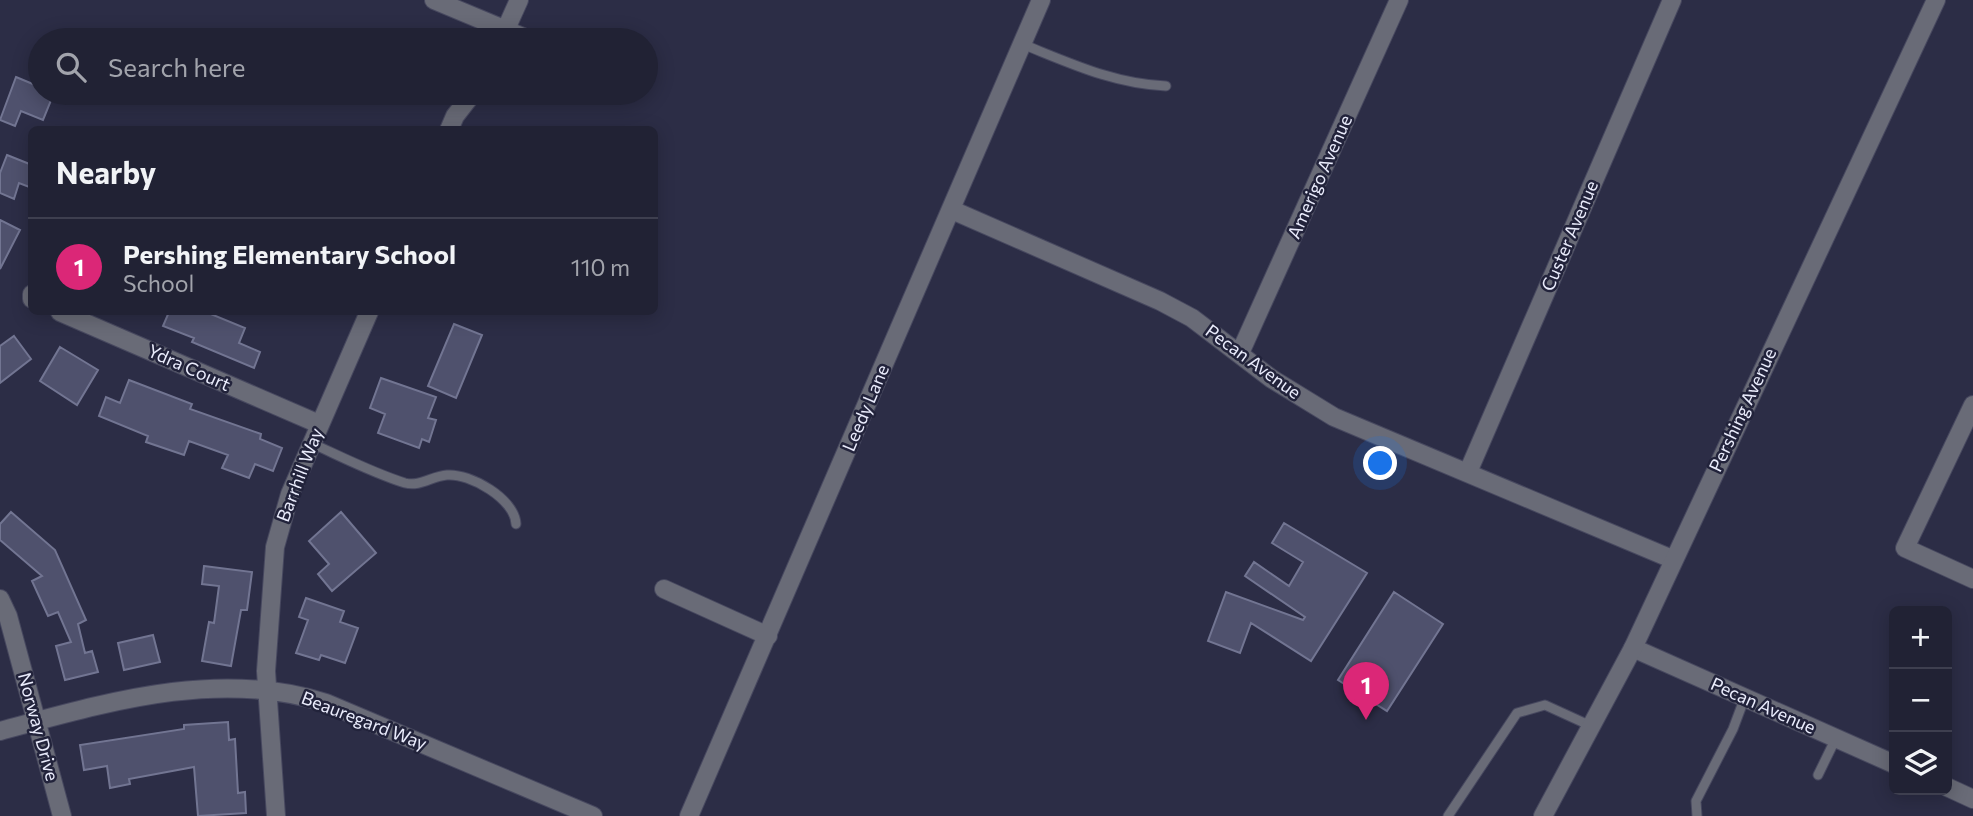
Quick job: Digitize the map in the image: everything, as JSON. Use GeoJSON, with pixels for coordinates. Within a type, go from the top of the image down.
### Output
{"type":"FeatureCollection","features":[{"type":"Feature","properties":{"kind":"street"},"geometry":{"type":"LineString","coordinates":[[434,0],[490,28]]}},
{"type":"Feature","properties":{"kind":"street"},"geometry":{"type":"LineString","coordinates":[[507,28],[519,0]]}},
{"type":"Feature","properties":{"kind":"street","name":"Leedy Lane"},"geometry":{"type":"LineString","coordinates":[[690,816],[1041,0]]}},
{"type":"Feature","properties":{"kind":"street","name":"Amerigo Avenue"},"geometry":{"type":"LineString","coordinates":[[1240,353],[1399,0]]}},
{"type":"Feature","properties":{"kind":"street","name":"Custer Avenue"},"geometry":{"type":"LineString","coordinates":[[1468,472],[1672,0]]}},
{"type":"Feature","properties":{"kind":"street","name":"Pershing Avenue"},"geometry":{"type":"LineString","coordinates":[[1543,816],[1633,648],[1672,559],[1937,0]]}},
{"type":"Feature","properties":{"kind":"street"},"geometry":{"type":"LineString","coordinates":[[451,126],[464,105]]}},
{"type":"Feature","properties":{"kind":"street","name":"Pecan Avenue"},"geometry":{"type":"LineString","coordinates":[[952,210],[1160,300],[1192,318],[1272,379],[1334,417],[1672,559]]}},
{"type":"Feature","properties":{"kind":"street","name":"Ydra Court"},"geometry":{"type":"LineString","coordinates":[[67,315],[319,424]]}},
{"type":"Feature","properties":{"kind":"street","name":"Barrhill Way"},"geometry":{"type":"LineString","coordinates":[[276,816],[266,689],[275,547],[289,494],[368,315]]}},
{"type":"Feature","properties":{"kind":"street"},"geometry":{"type":"LineString","coordinates":[[1973,405],[1905,548],[1973,579]]}},
{"type":"Feature","properties":{"kind":"street"},"geometry":{"type":"LineString","coordinates":[[664,589],[768,636]]}},
{"type":"Feature","properties":{"kind":"street","name":"Norway Drive"},"geometry":{"type":"LineString","coordinates":[[0,599],[8,616],[62,816]]}},
{"type":"Feature","properties":{"kind":"street","name":"Pecan Avenue"},"geometry":{"type":"LineString","coordinates":[[1633,648],[1889,762]]}},
{"type":"Feature","properties":{"kind":"street","name":"Beauregard Way"},"geometry":{"type":"LineString","coordinates":[[0,731],[150,695],[196,690],[266,689],[326,703],[593,816]]}},
{"type":"Feature","properties":{"kind":"street"},"geometry":{"type":"LineString","coordinates":[[1952,789],[1973,799]]}},
{"type":"Feature","properties":{"kind":"lane"},"geometry":{"type":"LineString","coordinates":[[1023,44],[1107,78],[1137,85],[1166,86]]}},
{"type":"Feature","properties":{"kind":"lane"},"geometry":{"type":"LineString","coordinates":[[311,443],[408,484],[448,475],[465,480],[506,499],[513,509],[516,524]]}},
{"type":"Feature","properties":{"kind":"lane"},"geometry":{"type":"LineString","coordinates":[[1697,816],[1696,801],[1733,729],[1745,697]]}},
{"type":"Feature","properties":{"kind":"lane"},"geometry":{"type":"LineString","coordinates":[[1448,816],[1517,713],[1545,705],[1591,726]]}},
{"type":"Feature","properties":{"kind":"lane"},"geometry":{"type":"LineString","coordinates":[[1818,775],[1836,738]]}},
{"type":"Feature","properties":{"kind":"building"},"geometry":{"type":"Polygon","coordinates":[[[16,77],[28,82],[28,105],[49,105],[43,120],[21,111],[15,126],[0,120],[16,77]]]}},
{"type":"Feature","properties":{"kind":"building"},"geometry":{"type":"Polygon","coordinates":[[[7,155],[28,163],[28,186],[19,183],[14,199],[0,193],[0,173],[7,155]]]}},
{"type":"Feature","properties":{"kind":"building"},"geometry":{"type":"Polygon","coordinates":[[[0,220],[20,230],[0,269],[0,220]]]}},
{"type":"Feature","properties":{"kind":"building"},"geometry":{"type":"Polygon","coordinates":[[[168,315],[213,315],[245,328],[239,343],[260,352],[254,368],[192,342],[194,338],[163,326],[168,315]]]}},
{"type":"Feature","properties":{"kind":"building"},"geometry":{"type":"Polygon","coordinates":[[[454,324],[482,335],[456,398],[428,386],[454,324]]]}},
{"type":"Feature","properties":{"kind":"building"},"geometry":{"type":"Polygon","coordinates":[[[14,336],[31,359],[0,383],[0,346],[14,336]]]}},
{"type":"Feature","properties":{"kind":"building"},"geometry":{"type":"Polygon","coordinates":[[[60,347],[98,370],[77,405],[40,381],[60,347]]]}},
{"type":"Feature","properties":{"kind":"building"},"geometry":{"type":"Polygon","coordinates":[[[381,378],[436,397],[428,418],[436,420],[429,442],[422,439],[419,448],[378,433],[385,414],[370,408],[381,378]]]}},
{"type":"Feature","properties":{"kind":"building"},"geometry":{"type":"Polygon","coordinates":[[[129,380],[192,404],[190,409],[261,434],[260,439],[282,448],[273,471],[255,464],[249,478],[222,468],[228,455],[189,441],[184,455],[146,442],[148,436],[99,416],[106,397],[120,403],[129,380]]]}},
{"type":"Feature","properties":{"kind":"building"},"geometry":{"type":"Polygon","coordinates":[[[11,512],[55,550],[86,620],[78,624],[85,653],[92,651],[98,672],[65,680],[56,646],[71,642],[58,612],[48,616],[32,581],[42,576],[0,540],[0,524],[11,512]]]}},
{"type":"Feature","properties":{"kind":"building"},"geometry":{"type":"Polygon","coordinates":[[[341,512],[376,553],[332,591],[318,574],[329,564],[309,541],[341,512]]]}},
{"type":"Feature","properties":{"kind":"building"},"geometry":{"type":"Polygon","coordinates":[[[1284,523],[1367,573],[1311,661],[1251,623],[1240,653],[1208,641],[1226,592],[1303,620],[1305,617],[1245,576],[1254,562],[1289,586],[1303,562],[1272,543],[1284,523]]]}},
{"type":"Feature","properties":{"kind":"building"},"geometry":{"type":"Polygon","coordinates":[[[204,566],[252,572],[247,610],[241,610],[231,666],[202,661],[209,622],[214,623],[219,586],[202,584],[204,566]]]}},
{"type":"Feature","properties":{"kind":"building"},"geometry":{"type":"Polygon","coordinates":[[[1394,592],[1443,624],[1387,711],[1338,680],[1394,592]]]}},
{"type":"Feature","properties":{"kind":"building"},"geometry":{"type":"Polygon","coordinates":[[[306,598],[344,611],[340,622],[358,628],[345,663],[321,655],[319,660],[296,653],[308,620],[299,617],[306,598]]]}},
{"type":"Feature","properties":{"kind":"building"},"geometry":{"type":"Polygon","coordinates":[[[153,635],[160,662],[124,670],[118,643],[153,635]]]}},
{"type":"Feature","properties":{"kind":"building"},"geometry":{"type":"Polygon","coordinates":[[[228,722],[229,740],[235,739],[238,793],[245,792],[246,813],[198,816],[194,767],[129,779],[130,784],[110,788],[107,766],[84,770],[80,745],[184,729],[184,725],[228,722]]]}},
{"type":"Feature","properties":{"kind":"place","name":"Pershing Elementary School"},"geometry":{"type":"Point","coordinates":[1366,720]}}]}
